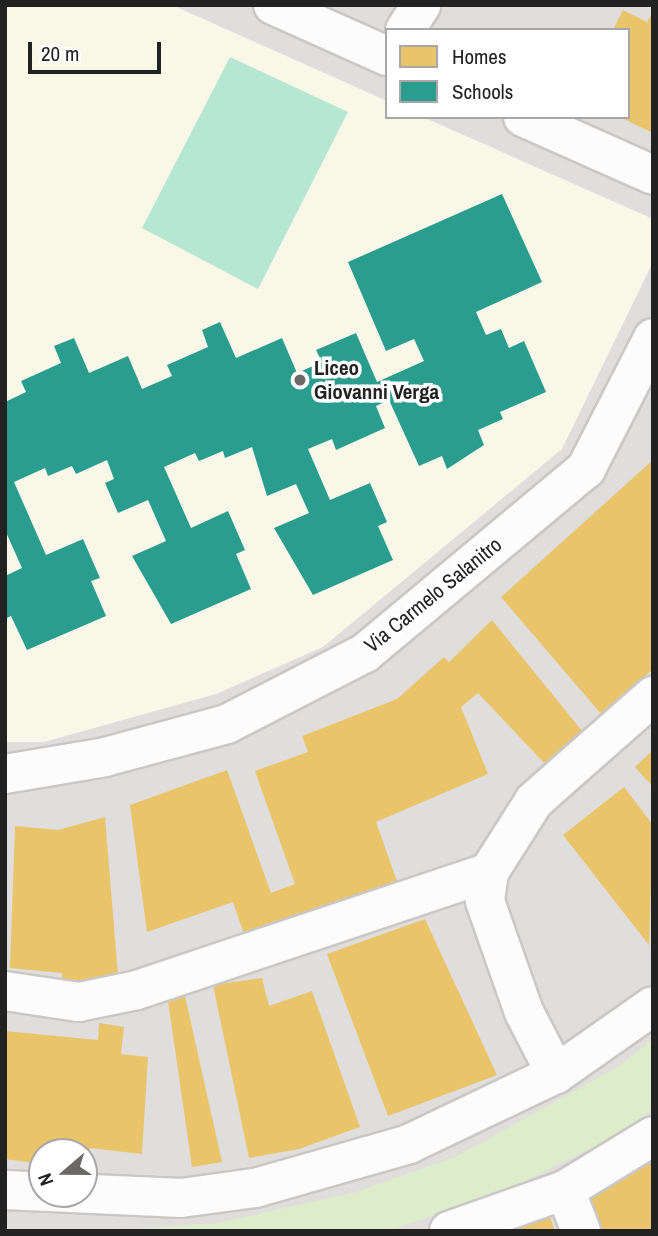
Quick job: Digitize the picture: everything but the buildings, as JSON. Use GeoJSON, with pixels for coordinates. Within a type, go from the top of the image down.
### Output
{"type":"FeatureCollection","features":[{"type":"Feature","properties":{"kind":"street"},"geometry":{"type":"LineString","coordinates":[[273,5],[385,55]]}},
{"type":"Feature","properties":{"kind":"street"},"geometry":{"type":"LineString","coordinates":[[406,28],[421,5]]}},
{"type":"Feature","properties":{"kind":"street"},"geometry":{"type":"LineString","coordinates":[[527,119],[653,175]]}},
{"type":"Feature","properties":{"kind":"street","name":"Via Carmelo Salanitro"},"geometry":{"type":"LineString","coordinates":[[5,774],[105,757],[227,724],[365,653],[586,469],[653,338]]}},
{"type":"Feature","properties":{"kind":"street"},"geometry":{"type":"LineString","coordinates":[[556,1074],[524,1012],[485,901],[489,872],[534,801],[653,696]]}},
{"type":"Feature","properties":{"kind":"street"},"geometry":{"type":"LineString","coordinates":[[5,991],[79,1002],[137,990],[489,872]]}},
{"type":"Feature","properties":{"kind":"street"},"geometry":{"type":"LineString","coordinates":[[5,1191],[181,1198],[255,1188],[409,1144],[556,1074],[653,1006]]}},
{"type":"Feature","properties":{"kind":"street"},"geometry":{"type":"LineString","coordinates":[[449,1231],[565,1190],[653,1136]]}},
{"type":"Feature","properties":{"kind":"street"},"geometry":{"type":"LineString","coordinates":[[565,1190],[581,1231]]}},
{"type":"Feature","properties":{"kind":"shaded area"},"geometry":{"type":"Polygon","coordinates":[[[5,5],[653,5],[653,1231],[5,1231],[5,5]]]}},
{"type":"Feature","properties":{"kind":"shaded area","name":"Liceo Giovanni Verga"},"geometry":{"type":"Polygon","coordinates":[[[5,5],[172,5],[385,100],[385,119],[428,119],[653,219],[653,262],[562,449],[323,647],[216,694],[44,742],[5,742],[5,5]]]}},
{"type":"Feature","properties":{"kind":"green space"},"geometry":{"type":"Polygon","coordinates":[[[230,57],[348,112],[258,289],[142,228],[230,57]]]}},
{"type":"Feature","properties":{"kind":"green space"},"geometry":{"type":"Polygon","coordinates":[[[653,1039],[653,1110],[614,1137],[508,1189],[389,1231],[111,1231],[217,1223],[353,1193],[455,1157],[618,1067],[653,1039]]]}},
{"type":"Feature","properties":{"kind":"place","name":"Liceo Giovanni Verga"},"geometry":{"type":"Point","coordinates":[300,380]}}]}
